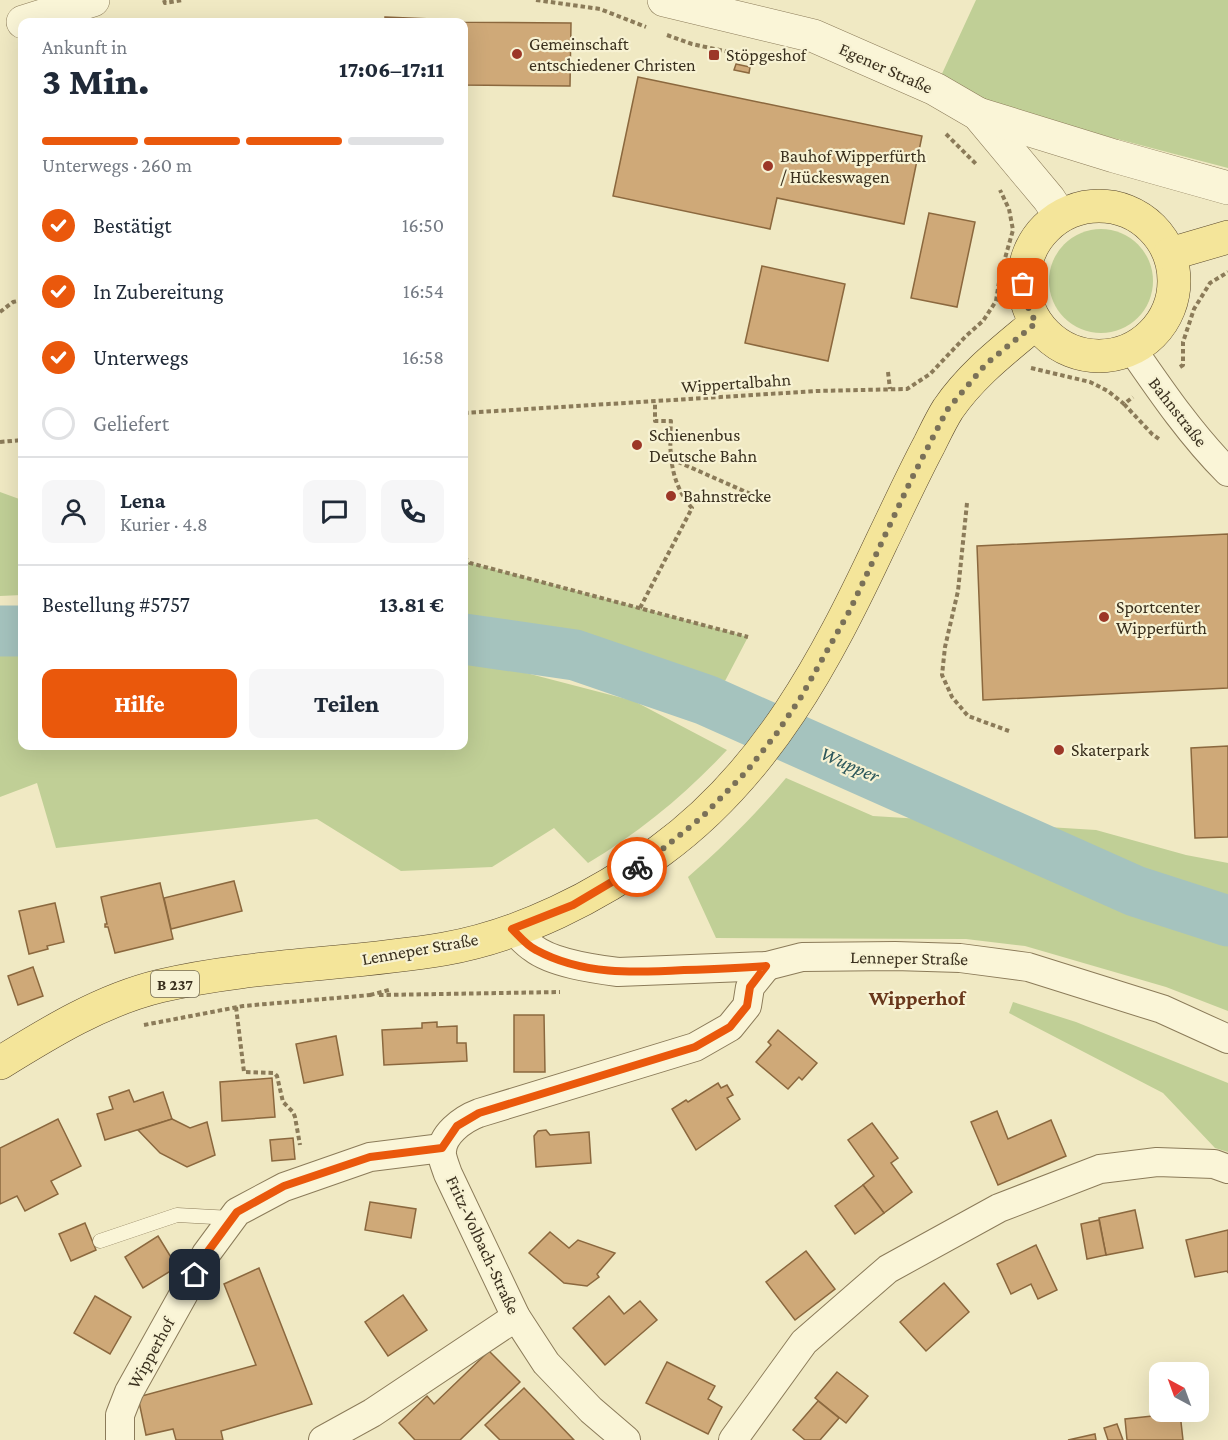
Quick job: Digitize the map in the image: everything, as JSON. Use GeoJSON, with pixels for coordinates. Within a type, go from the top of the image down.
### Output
{"type":"FeatureCollection","features":[{"type":"Feature","properties":{"kind":"main road"},"geometry":{"type":"LineString","coordinates":[[1102,205],[1124,209],[1143,219],[1159,234],[1170,254],[1174,272],[1174,291],[1170,309],[1148,339],[1132,349],[1111,356],[1090,356],[1069,350],[1050,339],[1036,323],[1027,305],[1023,284],[1025,264],[1032,245],[1044,228],[1060,216],[1080,207],[1102,205]]}},
{"type":"Feature","properties":{"kind":"main road"},"geometry":{"type":"LineString","coordinates":[[1170,254],[1228,237]]}},
{"type":"Feature","properties":{"kind":"main road","name":"B 237"},"geometry":{"type":"LineString","coordinates":[[512,929],[573,905],[664,848],[702,817],[746,772],[777,733],[801,697],[850,610],[911,480],[947,410],[986,364],[1036,323]]}},
{"type":"Feature","properties":{"kind":"main road","name":"Lenneper Straße"},"geometry":{"type":"LineString","coordinates":[[0,1063],[60,1026],[89,1012],[127,996],[160,986],[273,968],[447,948],[512,929]]}},
{"type":"Feature","properties":{"kind":"street"},"geometry":{"type":"LineString","coordinates":[[31,15],[93,0]]}},
{"type":"Feature","properties":{"kind":"street","name":"Egener Straße"},"geometry":{"type":"LineString","coordinates":[[664,0],[814,36],[935,88],[978,114],[1049,198],[1060,216]]}},
{"type":"Feature","properties":{"kind":"street"},"geometry":{"type":"LineString","coordinates":[[0,31],[18,22]]}},
{"type":"Feature","properties":{"kind":"street"},"geometry":{"type":"LineString","coordinates":[[978,114],[1228,188]]}},
{"type":"Feature","properties":{"kind":"street","name":"Bahnstraße"},"geometry":{"type":"LineString","coordinates":[[1132,349],[1213,457],[1228,471]]}},
{"type":"Feature","properties":{"kind":"street","name":"Lenneper Straße"},"geometry":{"type":"LineString","coordinates":[[512,929],[534,950],[572,964],[618,972],[766,966],[802,957],[960,958],[1028,967],[1162,1008],[1228,1040]]}},
{"type":"Feature","properties":{"kind":"street"},"geometry":{"type":"LineString","coordinates":[[442,1148],[457,1126],[479,1113],[695,1047],[730,1027],[747,1006],[750,987],[766,966]]}},
{"type":"Feature","properties":{"kind":"street","name":"Wipperhof"},"geometry":{"type":"LineString","coordinates":[[120,1440],[120,1415],[129,1392],[206,1254],[237,1212],[284,1186],[370,1157],[442,1148]]}},
{"type":"Feature","properties":{"kind":"street","name":"Fritz-Volbach-Straße"},"geometry":{"type":"LineString","coordinates":[[442,1148],[448,1173],[516,1317],[546,1363],[591,1410],[626,1440]]}},
{"type":"Feature","properties":{"kind":"street"},"geometry":{"type":"LineString","coordinates":[[733,1440],[804,1342],[888,1269],[999,1208],[1100,1169],[1157,1162],[1214,1164],[1228,1169]]}},
{"type":"Feature","properties":{"kind":"street"},"geometry":{"type":"LineString","coordinates":[[323,1440],[372,1413],[516,1317]]}},
{"type":"Feature","properties":{"kind":"lane"},"geometry":{"type":"LineString","coordinates":[[100,1240],[177,1215],[232,1218]]}},
{"type":"Feature","properties":{"kind":"path"},"geometry":{"type":"LineString","coordinates":[[164,0],[165,3],[183,0]]}},
{"type":"Feature","properties":{"kind":"path"},"geometry":{"type":"LineString","coordinates":[[942,129],[983,171]]}},
{"type":"Feature","properties":{"kind":"path","name":"Wippertalbahn"},"geometry":{"type":"LineString","coordinates":[[468,413],[817,391],[907,389],[930,375],[983,321],[996,301],[1000,276],[1013,230],[1009,209],[997,186]]}},
{"type":"Feature","properties":{"kind":"path"},"geometry":{"type":"LineString","coordinates":[[1210,283],[1228,272]]}},
{"type":"Feature","properties":{"kind":"path"},"geometry":{"type":"LineString","coordinates":[[0,312],[18,301]]}},
{"type":"Feature","properties":{"kind":"path"},"geometry":{"type":"LineString","coordinates":[[888,372],[890,390]]}},
{"type":"Feature","properties":{"kind":"path"},"geometry":{"type":"LineString","coordinates":[[640,608],[692,508],[684,499],[671,463],[669,451],[671,421],[655,421],[655,402]]}},
{"type":"Feature","properties":{"kind":"path"},"geometry":{"type":"LineString","coordinates":[[1124,404],[1152,434],[1166,444]]}},
{"type":"Feature","properties":{"kind":"path"},"geometry":{"type":"LineString","coordinates":[[0,442],[18,440]]}},
{"type":"Feature","properties":{"kind":"path"},"geometry":{"type":"LineString","coordinates":[[671,463],[676,461],[762,499]]}},
{"type":"Feature","properties":{"kind":"path"},"geometry":{"type":"LineString","coordinates":[[967,503],[958,591],[945,647],[942,675],[952,697],[968,716],[1009,731]]}},
{"type":"Feature","properties":{"kind":"path"},"geometry":{"type":"LineString","coordinates":[[468,561],[748,637]]}},
{"type":"Feature","properties":{"kind":"path"},"geometry":{"type":"LineString","coordinates":[[136,1026],[236,1007],[370,995]]}},
{"type":"Feature","properties":{"kind":"path"},"geometry":{"type":"LineString","coordinates":[[236,1007],[244,1072],[274,1073],[277,1076],[283,1102],[293,1112],[300,1145]]}},
{"type":"Feature","properties":{"kind":"green space"},"geometry":{"type":"Polygon","coordinates":[[[976,0],[1228,0],[1228,168],[983,104],[940,78],[976,0]]]}},
{"type":"Feature","properties":{"kind":"green space"},"geometry":{"type":"Polygon","coordinates":[[[1101,229],[1121,233],[1138,244],[1149,261],[1153,281],[1149,301],[1138,318],[1121,329],[1101,333],[1081,329],[1064,318],[1053,301],[1049,281],[1053,261],[1064,244],[1081,233],[1101,229]]]}},
{"type":"Feature","properties":{"kind":"green space"},"geometry":{"type":"Polygon","coordinates":[[[0,492],[18,499],[18,595],[0,596],[0,492]]]}},
{"type":"Feature","properties":{"kind":"green space"},"geometry":{"type":"Polygon","coordinates":[[[468,561],[748,637],[725,681],[661,662],[468,617],[468,561]]]}},
{"type":"Feature","properties":{"kind":"green space"},"geometry":{"type":"Polygon","coordinates":[[[0,654],[18,656],[18,750],[468,750],[468,662],[495,665],[634,701],[727,750],[662,811],[588,863],[554,828],[492,867],[401,871],[317,819],[56,848],[37,783],[0,797],[0,654]]]}},
{"type":"Feature","properties":{"kind":"green space"},"geometry":{"type":"Polygon","coordinates":[[[786,778],[873,816],[1096,830],[1186,855],[1228,863],[1228,1011],[1166,987],[1025,946],[966,939],[716,938],[688,877],[739,829],[786,778]]]}},
{"type":"Feature","properties":{"kind":"green space"},"geometry":{"type":"Polygon","coordinates":[[[1013,1002],[1076,1022],[1228,1083],[1228,1152],[1215,1148],[1163,1093],[1009,1013],[1013,1002]]]}},
{"type":"Feature","properties":{"kind":"building","name":"Gemeinschaft entschiedener Christen"},"geometry":{"type":"Polygon","coordinates":[[[468,22],[571,23],[570,86],[468,85],[468,22]]]}},
{"type":"Feature","properties":{"kind":"building"},"geometry":{"type":"Polygon","coordinates":[[[736,64],[750,67],[749,73],[734,70],[736,64]]]}},
{"type":"Feature","properties":{"kind":"building","name":"Bauhof Wipperfürth / Hückeswagen"},"geometry":{"type":"Polygon","coordinates":[[[638,77],[922,136],[904,224],[777,198],[770,229],[613,196],[638,77]]]}},
{"type":"Feature","properties":{"kind":"building"},"geometry":{"type":"Polygon","coordinates":[[[929,213],[975,222],[957,307],[911,298],[929,213]]]}},
{"type":"Feature","properties":{"kind":"building"},"geometry":{"type":"Polygon","coordinates":[[[762,266],[845,284],[828,361],[745,343],[762,266]]]}},
{"type":"Feature","properties":{"kind":"building","name":"Sportcenter Wipperfürth"},"geometry":{"type":"Polygon","coordinates":[[[1228,534],[1228,688],[983,700],[977,546],[1228,534]]]}},
{"type":"Feature","properties":{"kind":"building"},"geometry":{"type":"Polygon","coordinates":[[[1228,746],[1228,837],[1195,838],[1191,748],[1228,746]]]}},
{"type":"Feature","properties":{"kind":"building"},"geometry":{"type":"Polygon","coordinates":[[[234,881],[242,911],[171,929],[164,898],[234,881]]]}},
{"type":"Feature","properties":{"kind":"building"},"geometry":{"type":"Polygon","coordinates":[[[160,883],[173,939],[115,953],[108,927],[105,927],[107,924],[101,897],[160,883]]]}},
{"type":"Feature","properties":{"kind":"building"},"geometry":{"type":"Polygon","coordinates":[[[55,903],[64,942],[29,954],[19,911],[55,903]]]}},
{"type":"Feature","properties":{"kind":"building"},"geometry":{"type":"Polygon","coordinates":[[[33,967],[43,996],[18,1005],[8,976],[33,967]]]}},
{"type":"Feature","properties":{"kind":"building"},"geometry":{"type":"Polygon","coordinates":[[[514,1015],[544,1015],[545,1072],[514,1072],[514,1015]]]}},
{"type":"Feature","properties":{"kind":"building"},"geometry":{"type":"Polygon","coordinates":[[[437,1022],[437,1027],[457,1026],[457,1043],[466,1043],[467,1061],[384,1065],[382,1030],[422,1028],[422,1023],[437,1022]]]}},
{"type":"Feature","properties":{"kind":"building"},"geometry":{"type":"Polygon","coordinates":[[[778,1030],[817,1063],[802,1080],[799,1077],[788,1089],[756,1062],[771,1045],[768,1042],[778,1030]]]}},
{"type":"Feature","properties":{"kind":"building"},"geometry":{"type":"Polygon","coordinates":[[[336,1036],[343,1075],[304,1083],[296,1044],[336,1036]]]}},
{"type":"Feature","properties":{"kind":"building"},"geometry":{"type":"Polygon","coordinates":[[[272,1078],[275,1117],[222,1121],[220,1082],[272,1078]]]}},
{"type":"Feature","properties":{"kind":"building"},"geometry":{"type":"Polygon","coordinates":[[[718,1083],[721,1088],[727,1085],[733,1095],[727,1098],[740,1119],[696,1150],[672,1109],[718,1083]]]}},
{"type":"Feature","properties":{"kind":"building"},"geometry":{"type":"Polygon","coordinates":[[[129,1090],[134,1102],[163,1092],[172,1119],[105,1140],[97,1114],[113,1109],[109,1097],[129,1090]]]}},
{"type":"Feature","properties":{"kind":"building"},"geometry":{"type":"Polygon","coordinates":[[[997,1111],[1008,1139],[1051,1120],[1066,1156],[998,1185],[971,1122],[997,1111]]]}},
{"type":"Feature","properties":{"kind":"building"},"geometry":{"type":"Polygon","coordinates":[[[58,1119],[81,1166],[51,1181],[58,1194],[25,1211],[17,1196],[0,1204],[0,1148],[58,1119]]]}},
{"type":"Feature","properties":{"kind":"building"},"geometry":{"type":"Polygon","coordinates":[[[172,1119],[190,1128],[207,1122],[215,1155],[187,1167],[160,1153],[138,1130],[172,1119]]]}},
{"type":"Feature","properties":{"kind":"building"},"geometry":{"type":"Polygon","coordinates":[[[872,1123],[898,1158],[891,1163],[912,1192],[884,1213],[863,1185],[874,1176],[848,1140],[872,1123]]]}},
{"type":"Feature","properties":{"kind":"building"},"geometry":{"type":"Polygon","coordinates":[[[546,1130],[550,1135],[589,1132],[591,1163],[536,1167],[534,1136],[538,1131],[546,1130]]]}},
{"type":"Feature","properties":{"kind":"building"},"geometry":{"type":"Polygon","coordinates":[[[293,1138],[295,1159],[272,1161],[270,1140],[293,1138]]]}},
{"type":"Feature","properties":{"kind":"building"},"geometry":{"type":"Polygon","coordinates":[[[863,1185],[884,1213],[855,1234],[835,1206],[863,1185]]]}},
{"type":"Feature","properties":{"kind":"building"},"geometry":{"type":"Polygon","coordinates":[[[370,1202],[416,1209],[411,1238],[365,1230],[370,1202]]]}},
{"type":"Feature","properties":{"kind":"building"},"geometry":{"type":"Polygon","coordinates":[[[1135,1210],[1143,1248],[1106,1255],[1099,1218],[1135,1210]]]}},
{"type":"Feature","properties":{"kind":"building"},"geometry":{"type":"Polygon","coordinates":[[[1099,1220],[1106,1255],[1087,1259],[1081,1224],[1099,1220]]]}},
{"type":"Feature","properties":{"kind":"building"},"geometry":{"type":"Polygon","coordinates":[[[85,1223],[96,1250],[71,1261],[59,1234],[85,1223]]]}},
{"type":"Feature","properties":{"kind":"building"},"geometry":{"type":"Polygon","coordinates":[[[1228,1230],[1228,1273],[1227,1271],[1195,1277],[1186,1240],[1228,1230]]]}},
{"type":"Feature","properties":{"kind":"building"},"geometry":{"type":"Polygon","coordinates":[[[550,1232],[569,1248],[578,1240],[615,1253],[597,1274],[599,1277],[587,1286],[564,1283],[529,1253],[550,1232]]]}},
{"type":"Feature","properties":{"kind":"building"},"geometry":{"type":"Polygon","coordinates":[[[158,1236],[177,1267],[143,1288],[125,1257],[158,1236]]]}},
{"type":"Feature","properties":{"kind":"building"},"geometry":{"type":"Polygon","coordinates":[[[1036,1245],[1057,1290],[1038,1299],[1031,1284],[1011,1294],[997,1264],[1036,1245]]]}},
{"type":"Feature","properties":{"kind":"building"},"geometry":{"type":"Polygon","coordinates":[[[806,1251],[835,1289],[795,1320],[766,1282],[806,1251]]]}},
{"type":"Feature","properties":{"kind":"building"},"geometry":{"type":"Polygon","coordinates":[[[259,1268],[312,1404],[221,1431],[223,1440],[176,1440],[173,1429],[146,1435],[138,1397],[256,1365],[224,1284],[259,1268]]]}},
{"type":"Feature","properties":{"kind":"building"},"geometry":{"type":"Polygon","coordinates":[[[944,1283],[969,1312],[926,1351],[900,1322],[944,1283]]]}},
{"type":"Feature","properties":{"kind":"building"},"geometry":{"type":"Polygon","coordinates":[[[403,1295],[427,1330],[388,1356],[365,1322],[403,1295]]]}},
{"type":"Feature","properties":{"kind":"building"},"geometry":{"type":"Polygon","coordinates":[[[95,1296],[131,1317],[110,1354],[74,1333],[95,1296]]]}},
{"type":"Feature","properties":{"kind":"building"},"geometry":{"type":"Polygon","coordinates":[[[609,1296],[624,1314],[640,1301],[657,1320],[605,1365],[573,1328],[609,1296]]]}},
{"type":"Feature","properties":{"kind":"building"},"geometry":{"type":"Polygon","coordinates":[[[489,1351],[520,1382],[460,1440],[415,1440],[399,1423],[427,1396],[434,1404],[489,1351]]]}},
{"type":"Feature","properties":{"kind":"building"},"geometry":{"type":"Polygon","coordinates":[[[667,1362],[715,1386],[708,1399],[722,1407],[708,1434],[646,1403],[667,1362]]]}},
{"type":"Feature","properties":{"kind":"building"},"geometry":{"type":"Polygon","coordinates":[[[837,1372],[868,1396],[846,1423],[815,1398],[837,1372]]]}},
{"type":"Feature","properties":{"kind":"building"},"geometry":{"type":"Polygon","coordinates":[[[524,1388],[574,1440],[500,1440],[485,1425],[524,1388]]]}},
{"type":"Feature","properties":{"kind":"building"},"geometry":{"type":"Polygon","coordinates":[[[818,1401],[839,1418],[820,1440],[805,1440],[793,1430],[818,1401]]]}},
{"type":"Feature","properties":{"kind":"building"},"geometry":{"type":"Polygon","coordinates":[[[1149,1416],[1149,1422],[1181,1422],[1183,1440],[1127,1440],[1125,1419],[1149,1416]]]}},
{"type":"Feature","properties":{"kind":"building"},"geometry":{"type":"Polygon","coordinates":[[[1117,1424],[1123,1440],[1108,1440],[1104,1428],[1117,1424]]]}},
{"type":"Feature","properties":{"kind":"building"},"geometry":{"type":"Polygon","coordinates":[[[1095,1434],[1096,1440],[1068,1440],[1095,1434]]]}},
{"type":"Feature","properties":{"kind":"waterway","name":"Wupper"},"geometry":{"type":"LineString","coordinates":[[0,631],[18,631]]}},
{"type":"Feature","properties":{"kind":"waterway","name":"Wupper"},"geometry":{"type":"LineString","coordinates":[[468,640],[575,655],[706,700],[1135,891],[1228,921]]}},
{"type":"Feature","properties":{"kind":"way so far"},"geometry":{"type":"LineString","coordinates":[[637,867],[702,817],[746,772],[777,733],[801,697],[850,610],[911,480],[947,410],[986,364],[1036,323],[1027,305],[1023,284]]}},
{"type":"Feature","properties":{"kind":"place","name":"Gemeinschaft entschiedener Christen"},"geometry":{"type":"Point","coordinates":[517,54]}},
{"type":"Feature","properties":{"kind":"place","name":"Stöpgeshof"},"geometry":{"type":"Point","coordinates":[714,55]}},
{"type":"Feature","properties":{"kind":"place","name":"Bauhof Wipperfürth / Hückeswagen"},"geometry":{"type":"Point","coordinates":[768,166]}},
{"type":"Feature","properties":{"kind":"place","name":"Schienenbus Deutsche Bahn"},"geometry":{"type":"Point","coordinates":[637,445]}},
{"type":"Feature","properties":{"kind":"place","name":"Bahnstrecke"},"geometry":{"type":"Point","coordinates":[671,496]}},
{"type":"Feature","properties":{"kind":"place","name":"Sportcenter Wipperfürth"},"geometry":{"type":"Point","coordinates":[1104,617]}},
{"type":"Feature","properties":{"kind":"place","name":"Skaterpark"},"geometry":{"type":"Point","coordinates":[1059,750]}},
{"type":"Feature","properties":{"kind":"district","name":"Wipperhof"},"geometry":{"type":"Point","coordinates":[917,998]}},
{"type":"Feature","properties":{"kind":"route"},"geometry":{"type":"LineString","coordinates":[[195,1275],[206,1254],[237,1212],[284,1186],[370,1157],[442,1148],[457,1126],[471,1116],[695,1047],[730,1027],[747,1006],[750,987],[766,966],[658,972],[618,972],[595,969],[572,964],[534,950],[512,929],[573,905],[637,867]]}}]}
